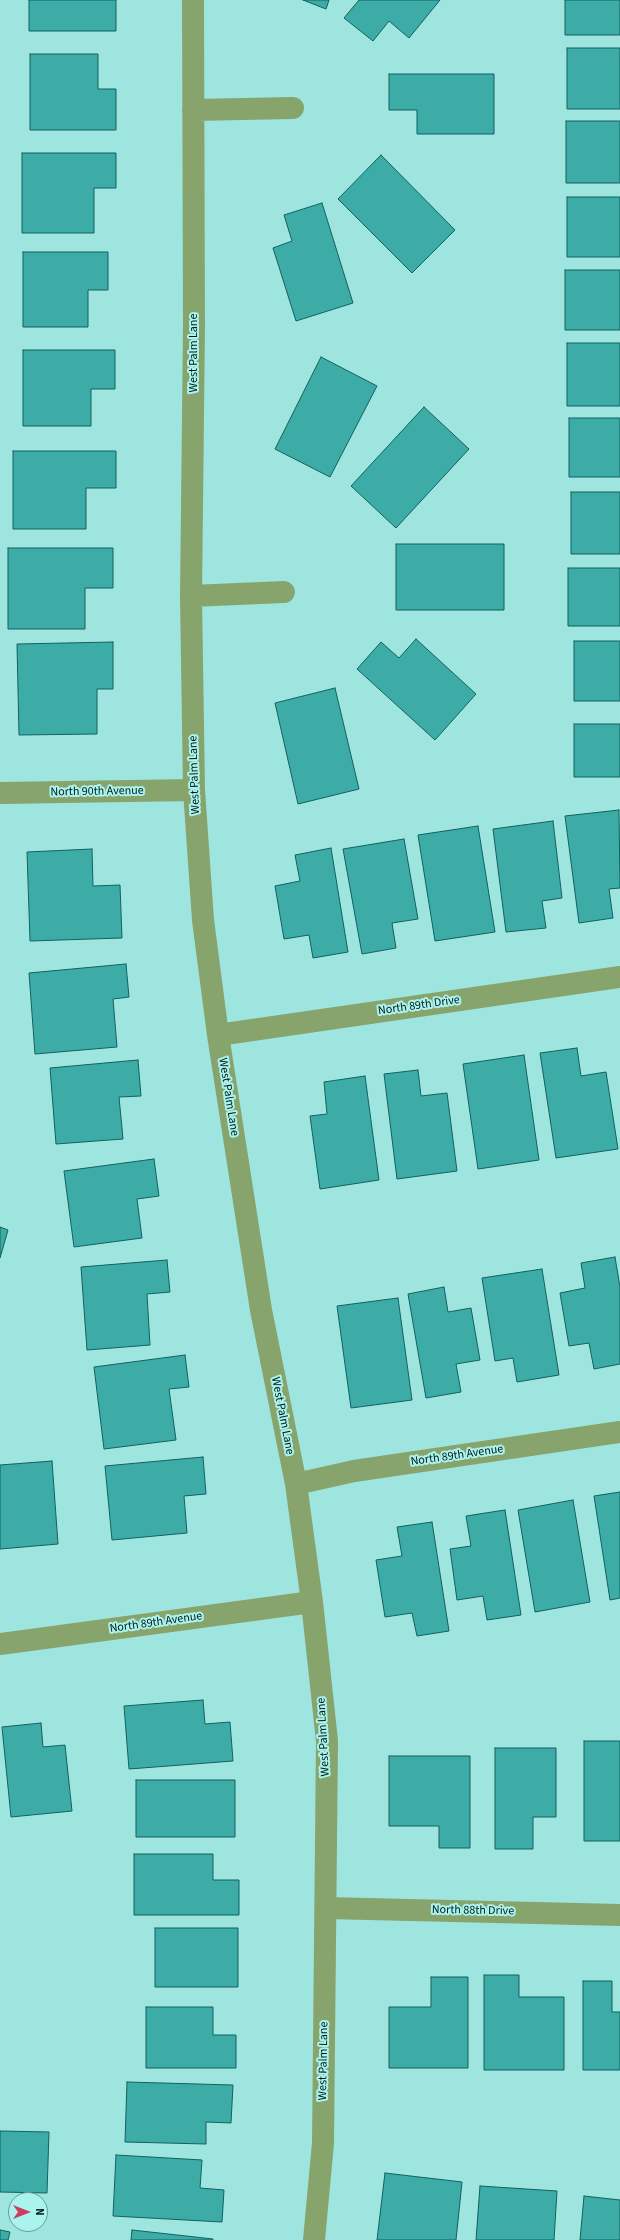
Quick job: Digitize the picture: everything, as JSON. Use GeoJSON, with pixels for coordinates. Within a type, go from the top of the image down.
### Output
{"type":"FeatureCollection","features":[{"type":"Feature","properties":{"kind":"street","name":"West Palm Lane"},"geometry":{"type":"LineString","coordinates":[[193,0],[194,333],[191,596],[194,790],[203,920],[218,1035],[261,1310],[296,1484],[312,1602],[327,1741],[322,2143],[314,2240]]}},
{"type":"Feature","properties":{"kind":"street"},"geometry":{"type":"LineString","coordinates":[[193,110],[293,108]]}},
{"type":"Feature","properties":{"kind":"street"},"geometry":{"type":"LineString","coordinates":[[191,596],[284,592]]}},
{"type":"Feature","properties":{"kind":"street","name":"North 90th Avenue"},"geometry":{"type":"LineString","coordinates":[[0,793],[194,790]]}},
{"type":"Feature","properties":{"kind":"street","name":"North 89th Drive"},"geometry":{"type":"LineString","coordinates":[[218,1035],[620,977]]}},
{"type":"Feature","properties":{"kind":"street","name":"North 89th Avenue"},"geometry":{"type":"LineString","coordinates":[[296,1484],[354,1471],[620,1432]]}},
{"type":"Feature","properties":{"kind":"street","name":"North 89th Avenue"},"geometry":{"type":"LineString","coordinates":[[0,1644],[312,1602]]}},
{"type":"Feature","properties":{"kind":"street","name":"North 88th Drive"},"geometry":{"type":"LineString","coordinates":[[326,1908],[620,1915]]}},
{"type":"Feature","properties":{"kind":"building"},"geometry":{"type":"Polygon","coordinates":[[[29,0],[116,0],[116,31],[29,31],[29,0]]]}},
{"type":"Feature","properties":{"kind":"building"},"geometry":{"type":"Polygon","coordinates":[[[303,0],[329,0],[326,9],[303,0]]]}},
{"type":"Feature","properties":{"kind":"building"},"geometry":{"type":"Polygon","coordinates":[[[359,0],[440,0],[409,38],[389,21],[373,41],[344,18],[359,0]]]}},
{"type":"Feature","properties":{"kind":"building"},"geometry":{"type":"Polygon","coordinates":[[[565,0],[620,0],[620,35],[565,35],[565,0]]]}},
{"type":"Feature","properties":{"kind":"building"},"geometry":{"type":"Polygon","coordinates":[[[567,48],[620,48],[620,109],[567,109],[567,48]]]}},
{"type":"Feature","properties":{"kind":"building"},"geometry":{"type":"Polygon","coordinates":[[[30,54],[98,54],[98,89],[116,89],[116,130],[30,130],[30,54]]]}},
{"type":"Feature","properties":{"kind":"building"},"geometry":{"type":"Polygon","coordinates":[[[389,74],[494,74],[494,134],[417,134],[417,110],[389,110],[389,74]]]}},
{"type":"Feature","properties":{"kind":"building"},"geometry":{"type":"Polygon","coordinates":[[[566,121],[620,121],[620,183],[566,183],[566,121]]]}},
{"type":"Feature","properties":{"kind":"building"},"geometry":{"type":"Polygon","coordinates":[[[22,153],[116,153],[116,188],[94,188],[94,233],[22,233],[22,153]]]}},
{"type":"Feature","properties":{"kind":"building"},"geometry":{"type":"Polygon","coordinates":[[[381,155],[455,230],[412,273],[338,199],[381,155]]]}},
{"type":"Feature","properties":{"kind":"building"},"geometry":{"type":"Polygon","coordinates":[[[567,197],[620,197],[620,257],[567,257],[567,197]]]}},
{"type":"Feature","properties":{"kind":"building"},"geometry":{"type":"Polygon","coordinates":[[[322,203],[353,303],[296,321],[273,248],[292,241],[284,215],[322,203]]]}},
{"type":"Feature","properties":{"kind":"building"},"geometry":{"type":"Polygon","coordinates":[[[23,252],[108,252],[108,290],[88,290],[88,327],[23,327],[23,252]]]}},
{"type":"Feature","properties":{"kind":"building"},"geometry":{"type":"Polygon","coordinates":[[[565,270],[620,270],[620,330],[565,330],[565,270]]]}},
{"type":"Feature","properties":{"kind":"building"},"geometry":{"type":"Polygon","coordinates":[[[567,343],[620,343],[620,406],[567,406],[567,343]]]}},
{"type":"Feature","properties":{"kind":"building"},"geometry":{"type":"Polygon","coordinates":[[[23,350],[115,350],[115,389],[91,389],[91,426],[23,426],[23,350]]]}},
{"type":"Feature","properties":{"kind":"building"},"geometry":{"type":"Polygon","coordinates":[[[321,357],[377,386],[330,477],[275,449],[321,357]]]}},
{"type":"Feature","properties":{"kind":"building"},"geometry":{"type":"Polygon","coordinates":[[[424,407],[469,449],[396,528],[351,486],[424,407]]]}},
{"type":"Feature","properties":{"kind":"building"},"geometry":{"type":"Polygon","coordinates":[[[569,418],[620,418],[620,477],[569,477],[569,418]]]}},
{"type":"Feature","properties":{"kind":"building"},"geometry":{"type":"Polygon","coordinates":[[[13,451],[116,451],[116,488],[86,488],[86,529],[13,529],[13,451]]]}},
{"type":"Feature","properties":{"kind":"building"},"geometry":{"type":"Polygon","coordinates":[[[571,492],[620,492],[620,554],[571,554],[571,492]]]}},
{"type":"Feature","properties":{"kind":"building"},"geometry":{"type":"Polygon","coordinates":[[[396,544],[504,544],[504,610],[396,610],[396,544]]]}},
{"type":"Feature","properties":{"kind":"building"},"geometry":{"type":"Polygon","coordinates":[[[8,548],[113,548],[113,588],[85,588],[85,629],[8,629],[8,548]]]}},
{"type":"Feature","properties":{"kind":"building"},"geometry":{"type":"Polygon","coordinates":[[[568,568],[620,568],[620,626],[568,626],[568,568]]]}},
{"type":"Feature","properties":{"kind":"building"},"geometry":{"type":"Polygon","coordinates":[[[416,639],[476,694],[435,740],[357,669],[381,642],[399,658],[416,639]]]}},
{"type":"Feature","properties":{"kind":"building"},"geometry":{"type":"Polygon","coordinates":[[[574,641],[620,641],[620,701],[574,701],[574,641]]]}},
{"type":"Feature","properties":{"kind":"building"},"geometry":{"type":"Polygon","coordinates":[[[113,642],[113,689],[97,689],[97,734],[19,735],[17,644],[113,642]]]}},
{"type":"Feature","properties":{"kind":"building"},"geometry":{"type":"Polygon","coordinates":[[[335,688],[359,789],[298,804],[275,703],[335,688]]]}},
{"type":"Feature","properties":{"kind":"building"},"geometry":{"type":"Polygon","coordinates":[[[574,724],[620,724],[620,777],[574,777],[574,724]]]}},
{"type":"Feature","properties":{"kind":"building"},"geometry":{"type":"Polygon","coordinates":[[[619,810],[620,888],[609,889],[613,918],[579,923],[565,816],[619,810]]]}},
{"type":"Feature","properties":{"kind":"building"},"geometry":{"type":"Polygon","coordinates":[[[553,821],[562,898],[542,901],[546,928],[506,932],[493,829],[553,821]]]}},
{"type":"Feature","properties":{"kind":"building"},"geometry":{"type":"Polygon","coordinates":[[[478,826],[495,932],[435,941],[418,835],[478,826]]]}},
{"type":"Feature","properties":{"kind":"building"},"geometry":{"type":"Polygon","coordinates":[[[404,839],[418,919],[392,923],[396,948],[362,954],[343,849],[404,839]]]}},
{"type":"Feature","properties":{"kind":"building"},"geometry":{"type":"Polygon","coordinates":[[[331,848],[348,952],[313,958],[309,935],[284,939],[275,886],[300,881],[295,855],[331,848]]]}},
{"type":"Feature","properties":{"kind":"building"},"geometry":{"type":"Polygon","coordinates":[[[92,849],[93,886],[120,885],[122,938],[30,941],[27,852],[92,849]]]}},
{"type":"Feature","properties":{"kind":"building"},"geometry":{"type":"Polygon","coordinates":[[[126,964],[129,997],[113,999],[117,1047],[35,1054],[29,973],[126,964]]]}},
{"type":"Feature","properties":{"kind":"building"},"geometry":{"type":"Polygon","coordinates":[[[577,1048],[581,1076],[606,1072],[618,1149],[556,1158],[540,1053],[577,1048]]]}},
{"type":"Feature","properties":{"kind":"building"},"geometry":{"type":"Polygon","coordinates":[[[524,1055],[539,1160],[478,1169],[463,1064],[524,1055]]]}},
{"type":"Feature","properties":{"kind":"building"},"geometry":{"type":"Polygon","coordinates":[[[138,1060],[141,1096],[119,1097],[123,1139],[56,1144],[50,1068],[138,1060]]]}},
{"type":"Feature","properties":{"kind":"building"},"geometry":{"type":"Polygon","coordinates":[[[418,1070],[421,1096],[447,1093],[457,1171],[397,1179],[384,1074],[418,1070]]]}},
{"type":"Feature","properties":{"kind":"building"},"geometry":{"type":"Polygon","coordinates":[[[365,1076],[379,1180],[320,1189],[310,1116],[327,1114],[324,1082],[365,1076]]]}},
{"type":"Feature","properties":{"kind":"building"},"geometry":{"type":"Polygon","coordinates":[[[154,1159],[159,1196],[137,1199],[142,1238],[74,1247],[64,1171],[154,1159]]]}},
{"type":"Feature","properties":{"kind":"building"},"geometry":{"type":"Polygon","coordinates":[[[0,1227],[8,1230],[0,1258],[0,1227]]]}},
{"type":"Feature","properties":{"kind":"building"},"geometry":{"type":"Polygon","coordinates":[[[615,1257],[620,1287],[620,1364],[594,1369],[589,1343],[569,1346],[560,1293],[585,1288],[581,1263],[615,1257]]]}},
{"type":"Feature","properties":{"kind":"building"},"geometry":{"type":"Polygon","coordinates":[[[167,1260],[170,1292],[147,1294],[150,1345],[87,1350],[81,1267],[167,1260]]]}},
{"type":"Feature","properties":{"kind":"building"},"geometry":{"type":"Polygon","coordinates":[[[542,1269],[559,1375],[517,1382],[513,1358],[495,1361],[482,1278],[542,1269]]]}},
{"type":"Feature","properties":{"kind":"building"},"geometry":{"type":"Polygon","coordinates":[[[444,1287],[448,1312],[471,1308],[480,1360],[456,1364],[461,1392],[426,1398],[408,1294],[444,1287]]]}},
{"type":"Feature","properties":{"kind":"building"},"geometry":{"type":"Polygon","coordinates":[[[398,1298],[412,1400],[351,1408],[337,1306],[398,1298]]]}},
{"type":"Feature","properties":{"kind":"building"},"geometry":{"type":"Polygon","coordinates":[[[185,1355],[189,1387],[169,1389],[176,1440],[104,1449],[94,1367],[185,1355]]]}},
{"type":"Feature","properties":{"kind":"building"},"geometry":{"type":"Polygon","coordinates":[[[203,1457],[206,1494],[184,1496],[187,1533],[112,1540],[105,1466],[203,1457]]]}},
{"type":"Feature","properties":{"kind":"building"},"geometry":{"type":"Polygon","coordinates":[[[52,1461],[58,1544],[0,1549],[0,1465],[52,1461]]]}},
{"type":"Feature","properties":{"kind":"building"},"geometry":{"type":"Polygon","coordinates":[[[620,1492],[620,1598],[610,1600],[594,1496],[620,1492]]]}},
{"type":"Feature","properties":{"kind":"building"},"geometry":{"type":"Polygon","coordinates":[[[573,1500],[590,1602],[535,1612],[518,1510],[573,1500]]]}},
{"type":"Feature","properties":{"kind":"building"},"geometry":{"type":"Polygon","coordinates":[[[505,1510],[521,1615],[487,1620],[483,1596],[457,1600],[450,1549],[471,1546],[466,1516],[505,1510]]]}},
{"type":"Feature","properties":{"kind":"building"},"geometry":{"type":"Polygon","coordinates":[[[432,1522],[449,1631],[417,1636],[412,1613],[385,1617],[376,1560],[402,1556],[397,1527],[432,1522]]]}},
{"type":"Feature","properties":{"kind":"building"},"geometry":{"type":"Polygon","coordinates":[[[203,1700],[205,1724],[230,1722],[233,1761],[129,1769],[124,1706],[203,1700]]]}},
{"type":"Feature","properties":{"kind":"building"},"geometry":{"type":"Polygon","coordinates":[[[41,1723],[43,1747],[65,1745],[72,1811],[11,1817],[2,1727],[41,1723]]]}},
{"type":"Feature","properties":{"kind":"building"},"geometry":{"type":"Polygon","coordinates":[[[584,1741],[620,1741],[620,1841],[584,1841],[584,1741]]]}},
{"type":"Feature","properties":{"kind":"building"},"geometry":{"type":"Polygon","coordinates":[[[495,1748],[556,1748],[556,1817],[533,1817],[533,1849],[495,1849],[495,1748]]]}},
{"type":"Feature","properties":{"kind":"building"},"geometry":{"type":"Polygon","coordinates":[[[389,1756],[470,1756],[470,1848],[439,1848],[439,1826],[389,1826],[389,1756]]]}},
{"type":"Feature","properties":{"kind":"building"},"geometry":{"type":"Polygon","coordinates":[[[136,1780],[235,1780],[235,1837],[136,1837],[136,1780]]]}},
{"type":"Feature","properties":{"kind":"building"},"geometry":{"type":"Polygon","coordinates":[[[134,1854],[213,1854],[213,1880],[239,1880],[239,1915],[134,1915],[134,1854]]]}},
{"type":"Feature","properties":{"kind":"building"},"geometry":{"type":"Polygon","coordinates":[[[155,1928],[238,1928],[238,1987],[155,1987],[155,1928]]]}},
{"type":"Feature","properties":{"kind":"building"},"geometry":{"type":"Polygon","coordinates":[[[484,1975],[519,1975],[519,1997],[564,1997],[564,2070],[484,2070],[484,1975]]]}},
{"type":"Feature","properties":{"kind":"building"},"geometry":{"type":"Polygon","coordinates":[[[431,1977],[468,1977],[468,2068],[389,2068],[389,2007],[431,2007],[431,1977]]]}},
{"type":"Feature","properties":{"kind":"building"},"geometry":{"type":"Polygon","coordinates":[[[583,1981],[612,1981],[612,2012],[620,2012],[620,2070],[583,2070],[583,1981]]]}},
{"type":"Feature","properties":{"kind":"building"},"geometry":{"type":"Polygon","coordinates":[[[146,2007],[213,2007],[213,2035],[236,2035],[236,2068],[146,2068],[146,2007]]]}},
{"type":"Feature","properties":{"kind":"building"},"geometry":{"type":"Polygon","coordinates":[[[127,2082],[233,2085],[231,2123],[206,2122],[206,2144],[125,2142],[127,2082]]]}},
{"type":"Feature","properties":{"kind":"building"},"geometry":{"type":"Polygon","coordinates":[[[0,2131],[49,2132],[47,2192],[0,2192],[0,2131]]]}},
{"type":"Feature","properties":{"kind":"building"},"geometry":{"type":"Polygon","coordinates":[[[116,2155],[202,2160],[200,2188],[224,2190],[222,2222],[113,2216],[116,2155]]]}},
{"type":"Feature","properties":{"kind":"building"},"geometry":{"type":"Polygon","coordinates":[[[385,2173],[462,2182],[456,2240],[377,2240],[385,2173]]]}},
{"type":"Feature","properties":{"kind":"building"},"geometry":{"type":"Polygon","coordinates":[[[480,2186],[557,2191],[554,2240],[476,2240],[480,2186]]]}},
{"type":"Feature","properties":{"kind":"building"},"geometry":{"type":"Polygon","coordinates":[[[584,2196],[620,2200],[620,2240],[580,2240],[584,2196]]]}},
{"type":"Feature","properties":{"kind":"building"},"geometry":{"type":"Polygon","coordinates":[[[0,2230],[10,2232],[8,2240],[0,2240],[0,2230]]]}},
{"type":"Feature","properties":{"kind":"building"},"geometry":{"type":"Polygon","coordinates":[[[132,2230],[213,2239],[213,2240],[131,2240],[132,2230]]]}}]}
